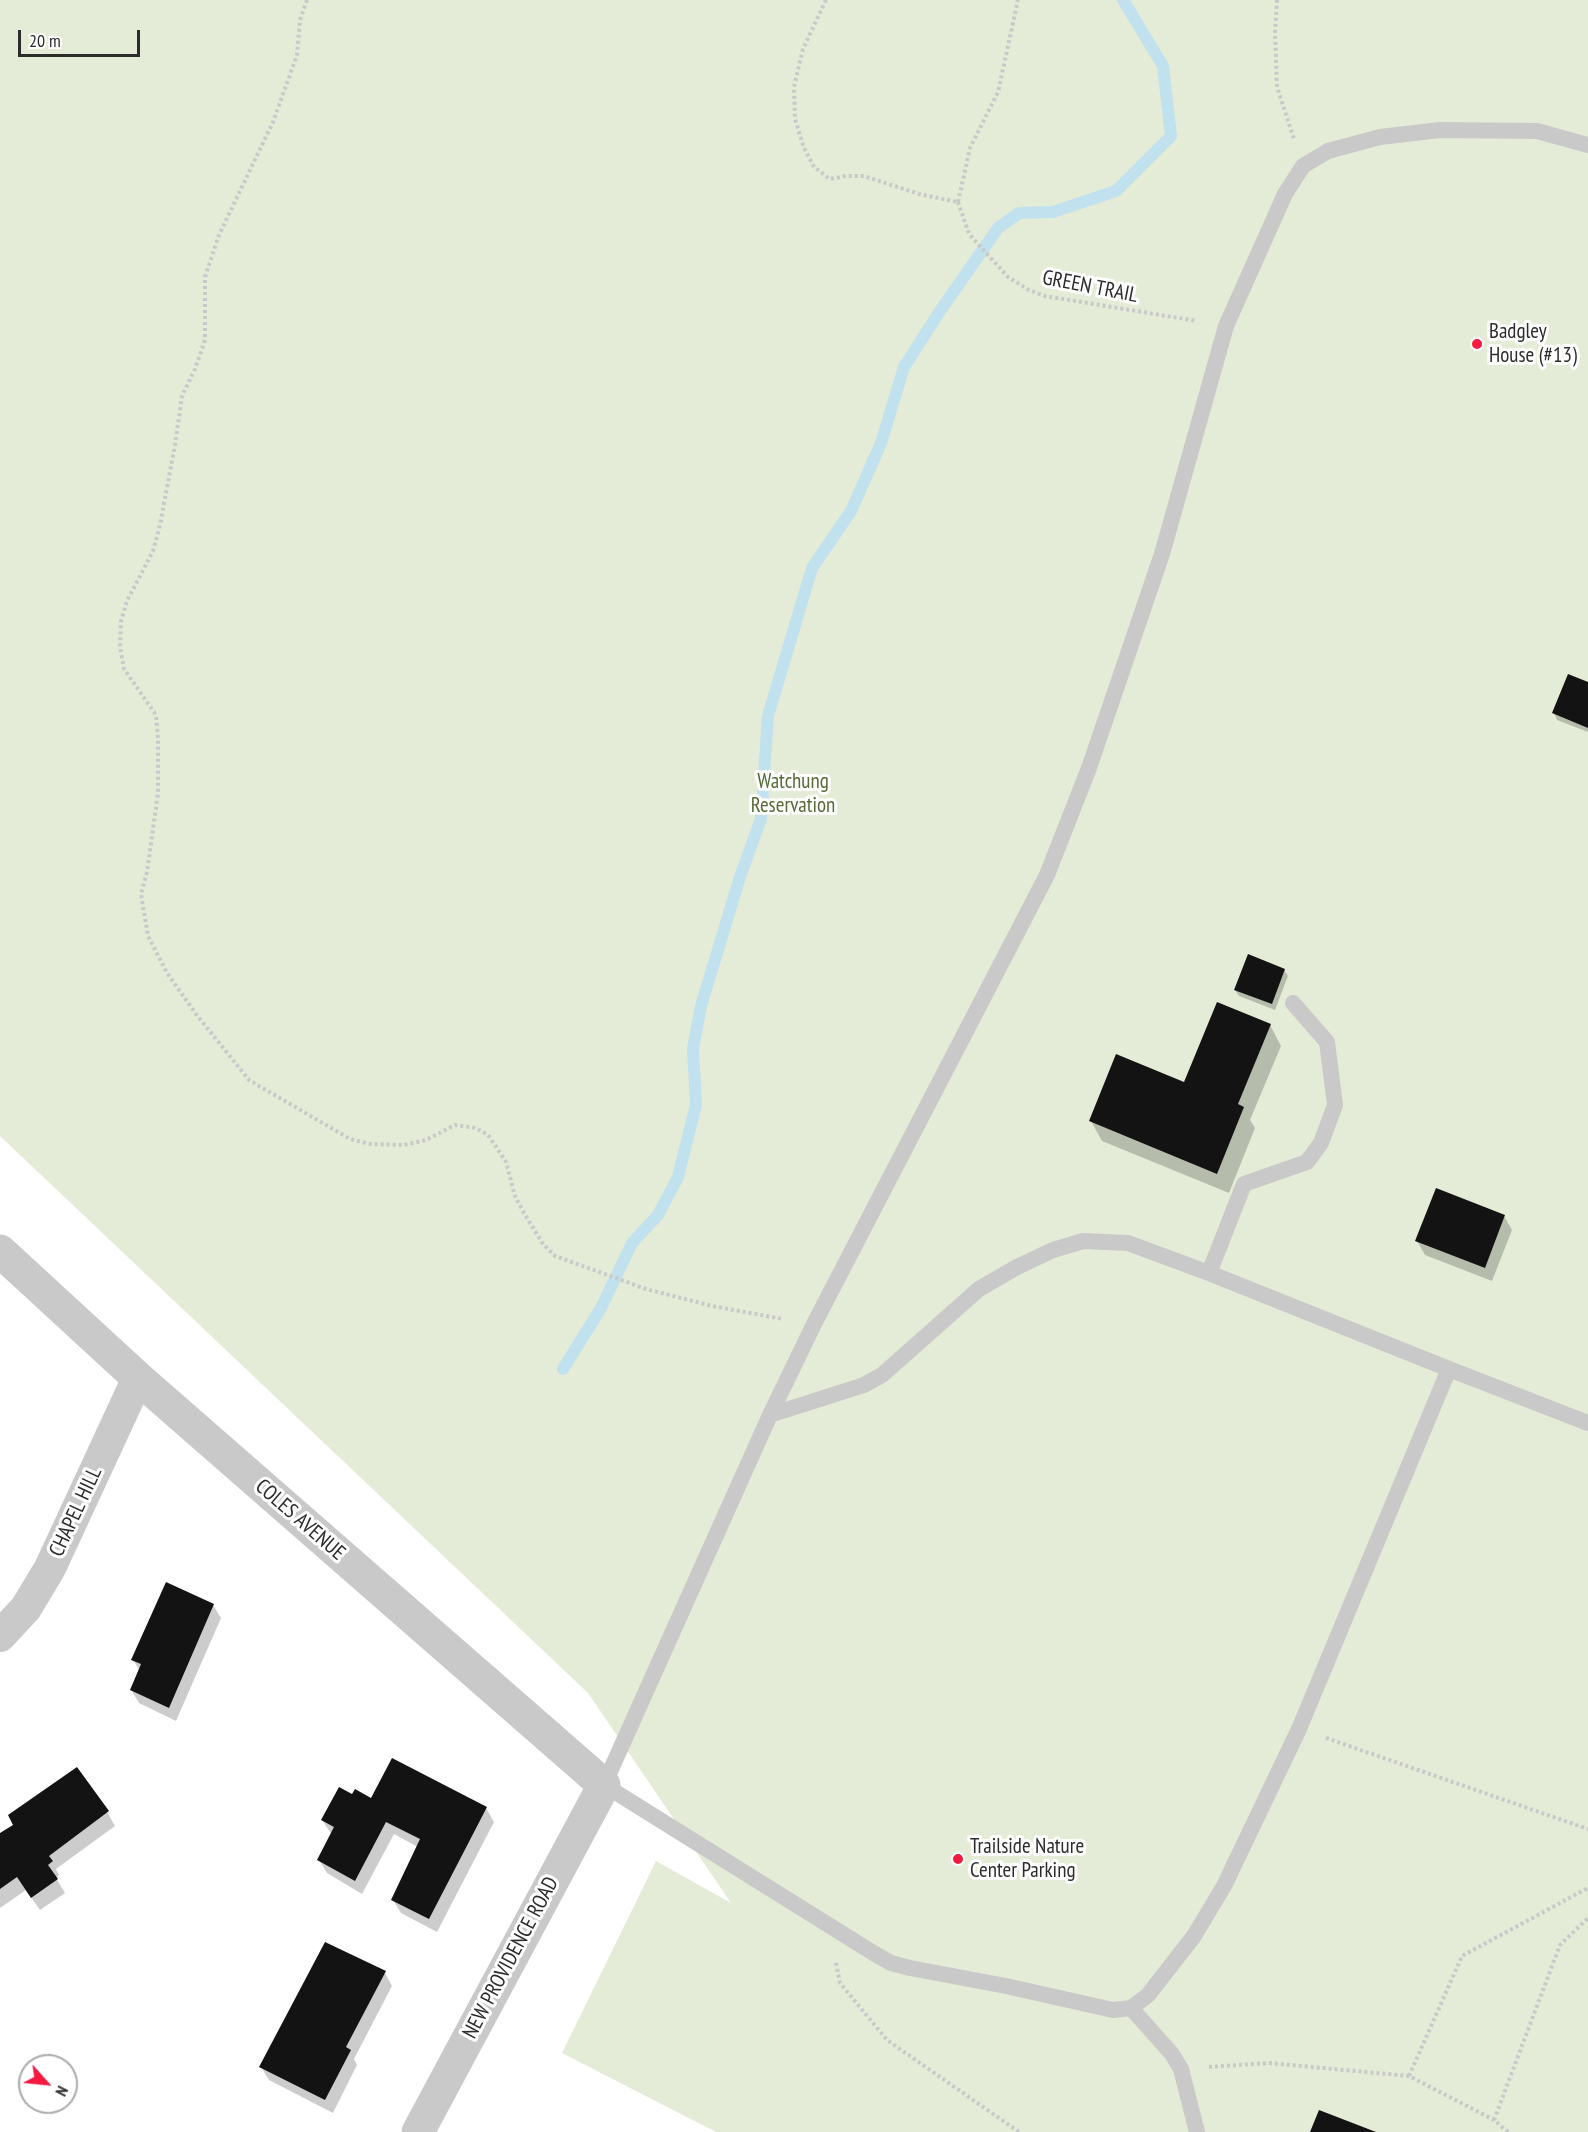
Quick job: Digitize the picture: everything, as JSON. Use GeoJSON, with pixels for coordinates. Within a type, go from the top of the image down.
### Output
{"type":"FeatureCollection","features":[{"type":"Feature","properties":{"kind":"street","name":"COLES AVENUE"},"geometry":{"type":"LineString","coordinates":[[0,1251],[138,1378],[604,1785]]}},
{"type":"Feature","properties":{"kind":"street","name":"CHAPEL HILL"},"geometry":{"type":"LineString","coordinates":[[0,1636],[26,1608],[50,1568],[138,1378]]}},
{"type":"Feature","properties":{"kind":"street","name":"NEW PROVIDENCE ROAD"},"geometry":{"type":"LineString","coordinates":[[418,2132],[604,1785]]}},
{"type":"Feature","properties":{"kind":"lane"},"geometry":{"type":"LineString","coordinates":[[1449,1370],[1299,1729],[1224,1886],[1200,1926],[1148,1995],[1131,2008],[1113,2010],[1095,2007],[891,1962],[604,1785],[770,1415],[814,1324],[1047,875],[1089,768],[1162,554],[1226,326],[1285,194],[1303,166],[1328,151],[1370,140],[1440,130],[1537,131],[1588,146]]}},
{"type":"Feature","properties":{"kind":"lane"},"geometry":{"type":"LineString","coordinates":[[1209,1273],[1244,1184],[1307,1162],[1321,1143],[1335,1105],[1327,1042],[1293,1004]]}},
{"type":"Feature","properties":{"kind":"lane"},"geometry":{"type":"LineString","coordinates":[[770,1415],[864,1385],[882,1375],[979,1289],[1053,1250],[1083,1241],[1128,1243],[1588,1423]]}},
{"type":"Feature","properties":{"kind":"lane"},"geometry":{"type":"LineString","coordinates":[[1131,2008],[1172,2054],[1181,2069],[1197,2132]]}},
{"type":"Feature","properties":{"kind":"path"},"geometry":{"type":"LineString","coordinates":[[307,0],[300,20],[297,55],[273,122],[219,235],[206,277],[205,340],[182,396],[160,525],[153,551],[127,601],[122,621],[120,646],[124,669],[156,715],[158,739],[158,793],[147,872],[141,894],[148,936],[167,973],[196,1014],[249,1080],[350,1139],[370,1144],[404,1145],[426,1140],[454,1125],[476,1128],[488,1135],[506,1162],[515,1196],[543,1244],[555,1256],[646,1289],[712,1306],[814,1324]]}},
{"type":"Feature","properties":{"kind":"path"},"geometry":{"type":"LineString","coordinates":[[826,0],[803,49],[794,87],[795,119],[804,148],[814,167],[830,179],[864,176],[919,194],[958,202],[969,148],[998,92],[1018,0]]}},
{"type":"Feature","properties":{"kind":"path"},"geometry":{"type":"LineString","coordinates":[[1277,0],[1275,33],[1277,87],[1303,166]]}},
{"type":"Feature","properties":{"kind":"path","name":"GREEN TRAIL"},"geometry":{"type":"LineString","coordinates":[[958,202],[969,234],[1008,277],[1029,290],[1046,296],[1226,326]]}},
{"type":"Feature","properties":{"kind":"path"},"geometry":{"type":"LineString","coordinates":[[1299,1729],[1588,1829]]}},
{"type":"Feature","properties":{"kind":"path"},"geometry":{"type":"LineString","coordinates":[[1409,2076],[1462,1956],[1588,1888]]}},
{"type":"Feature","properties":{"kind":"path"},"geometry":{"type":"LineString","coordinates":[[1494,2120],[1560,1945],[1588,1918]]}},
{"type":"Feature","properties":{"kind":"path"},"geometry":{"type":"LineString","coordinates":[[828,1924],[840,1983],[888,2040],[1019,2132]]}},
{"type":"Feature","properties":{"kind":"path"},"geometry":{"type":"LineString","coordinates":[[1181,2069],[1269,2062],[1409,2076],[1494,2120],[1508,2132]]}},
{"type":"Feature","properties":{"kind":"green space","name":"Watchung Reservation"},"geometry":{"type":"Polygon","coordinates":[[[0,0],[1588,0],[1588,2132],[716,2132],[562,2053],[656,1861],[731,1903],[588,1693],[0,1136],[0,0]]]}},
{"type":"Feature","properties":{"kind":"building"},"geometry":{"type":"Polygon","coordinates":[[[1568,674],[1588,682],[1588,728],[1552,713],[1568,674]]]}},
{"type":"Feature","properties":{"kind":"building"},"geometry":{"type":"Polygon","coordinates":[[[1248,954],[1285,969],[1272,1004],[1234,990],[1248,954]]]}},
{"type":"Feature","properties":{"kind":"building"},"geometry":{"type":"Polygon","coordinates":[[[1217,1002],[1271,1024],[1238,1104],[1244,1107],[1217,1174],[1089,1121],[1116,1054],[1184,1082],[1217,1002]]]}},
{"type":"Feature","properties":{"kind":"building"},"geometry":{"type":"Polygon","coordinates":[[[1436,1188],[1505,1215],[1485,1268],[1415,1241],[1436,1188]]]}},
{"type":"Feature","properties":{"kind":"building"},"geometry":{"type":"Polygon","coordinates":[[[166,1582],[214,1604],[169,1708],[130,1690],[141,1664],[131,1660],[166,1582]]]}},
{"type":"Feature","properties":{"kind":"building"},"geometry":{"type":"Polygon","coordinates":[[[392,1758],[487,1807],[429,1919],[391,1900],[420,1839],[386,1822],[355,1881],[317,1860],[334,1827],[321,1820],[339,1787],[352,1794],[355,1789],[371,1798],[392,1758]]]}},
{"type":"Feature","properties":{"kind":"building"},"geometry":{"type":"Polygon","coordinates":[[[77,1767],[109,1811],[49,1856],[53,1861],[48,1865],[58,1879],[31,1898],[17,1877],[0,1889],[0,1833],[13,1825],[8,1815],[77,1767]]]}},
{"type":"Feature","properties":{"kind":"building"},"geometry":{"type":"Polygon","coordinates":[[[325,1942],[386,1971],[346,2047],[351,2050],[325,2100],[259,2067],[325,1942]]]}},
{"type":"Feature","properties":{"kind":"building"},"geometry":{"type":"Polygon","coordinates":[[[1319,2110],[1376,2132],[1310,2132],[1319,2110]]]}},
{"type":"Feature","properties":{"kind":"waterway"},"geometry":{"type":"LineString","coordinates":[[563,1369],[601,1308],[632,1243],[658,1215],[678,1177],[696,1105],[693,1049],[701,1006],[740,877],[761,819],[768,716],[812,568],[851,511],[881,443],[904,367],[998,228],[1019,213],[1053,212],[1116,191],[1171,136],[1163,66],[1123,0]]}},
{"type":"Feature","properties":{"kind":"place","name":"Badgley House (#13)"},"geometry":{"type":"Point","coordinates":[1477,344]}},
{"type":"Feature","properties":{"kind":"place","name":"Trailside Nature Center Parking"},"geometry":{"type":"Point","coordinates":[958,1859]}}]}
